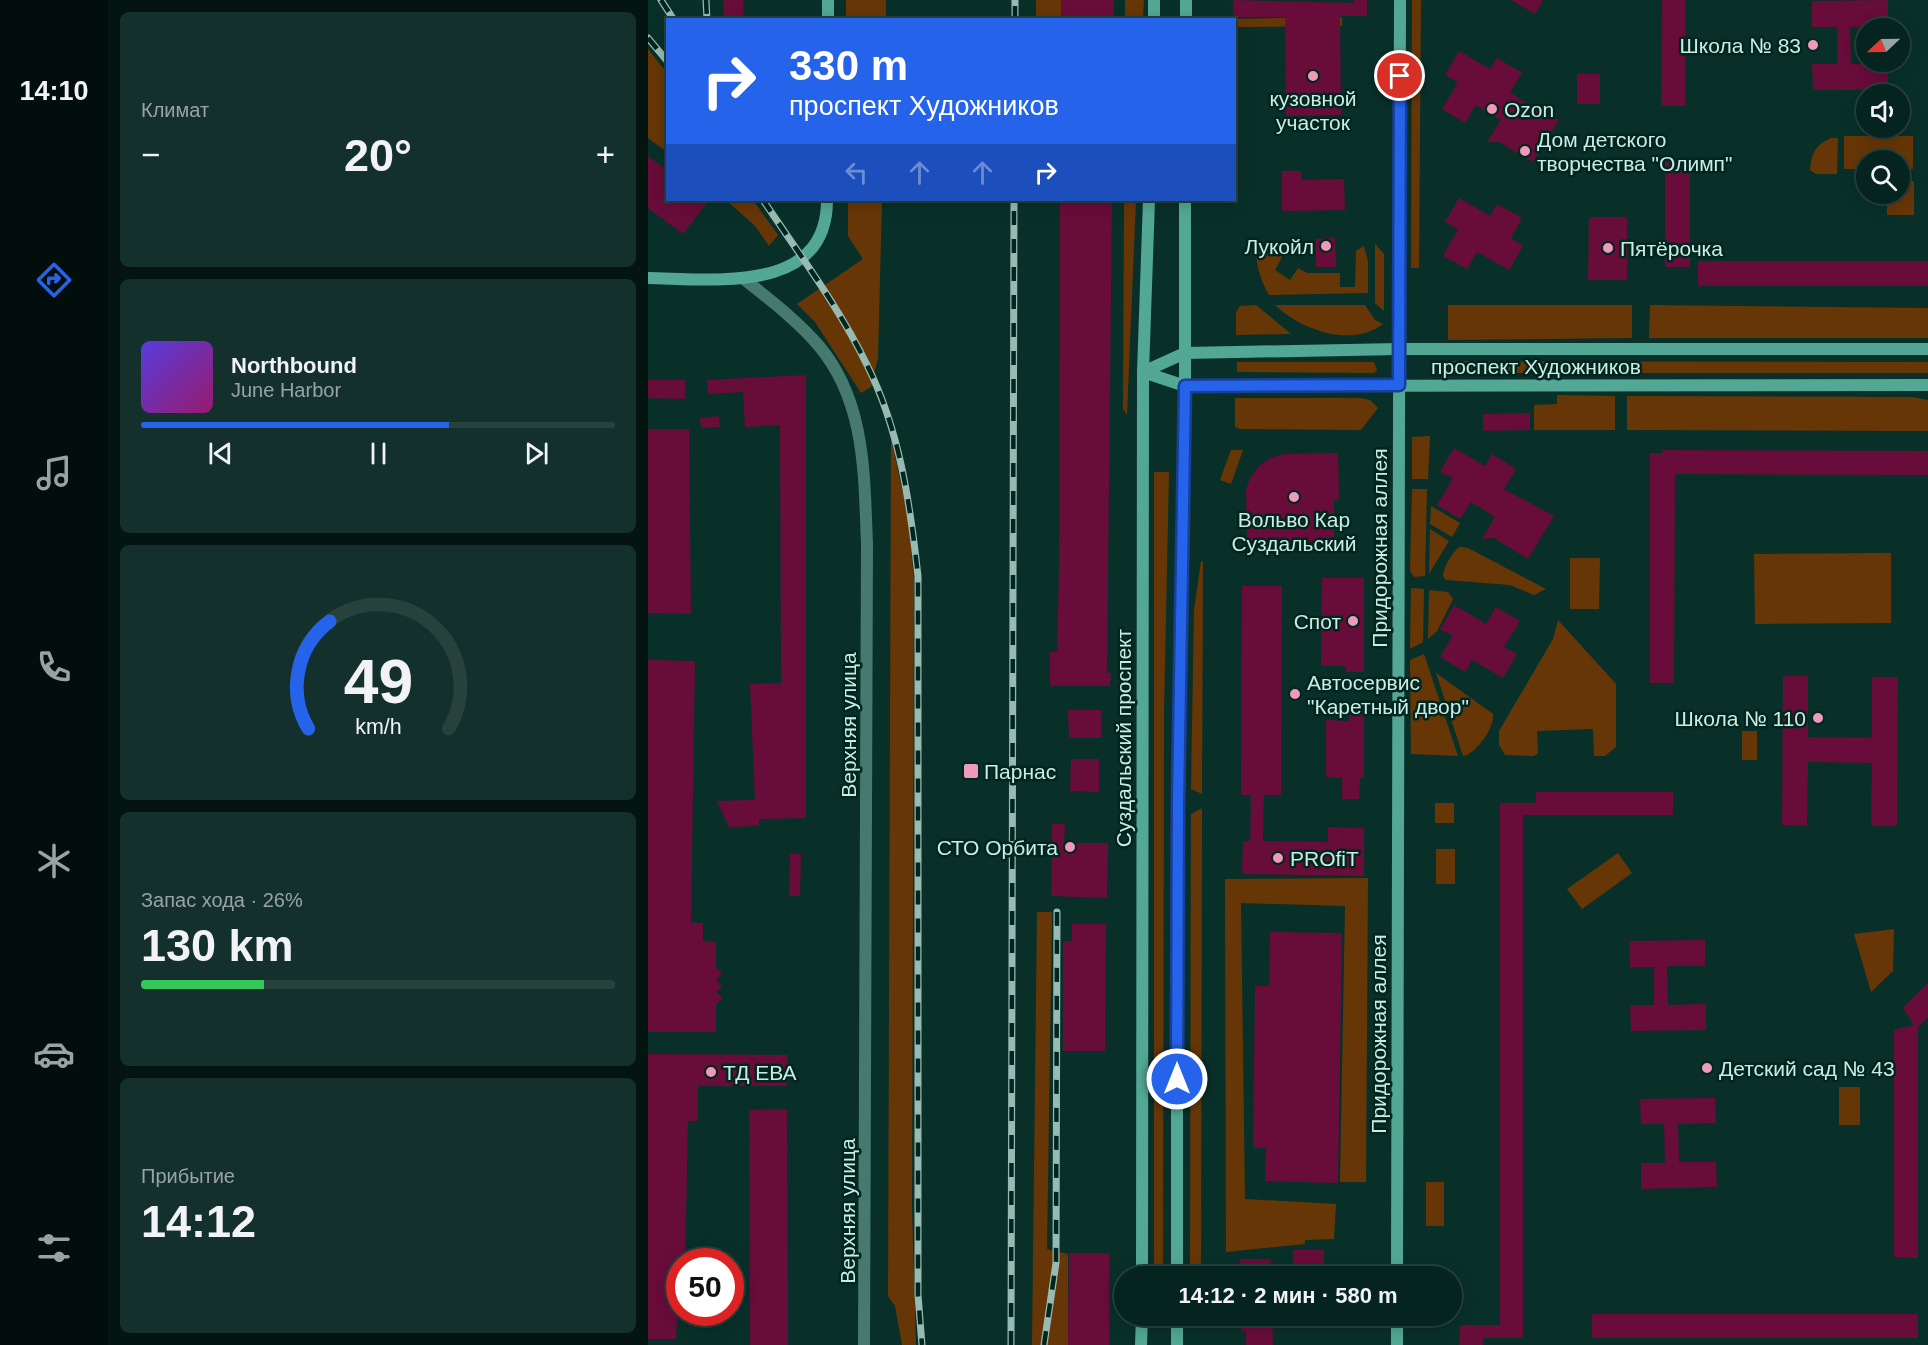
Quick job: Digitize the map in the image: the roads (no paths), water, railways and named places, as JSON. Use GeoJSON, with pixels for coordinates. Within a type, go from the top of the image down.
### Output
{"type":"FeatureCollection","features":[{"type":"Feature","properties":{"kind":"street"},"geometry":{"type":"LineString","coordinates":[[828,0],[828,18]]}},
{"type":"Feature","properties":{"kind":"street"},"geometry":{"type":"LineString","coordinates":[[1154,0],[1154,18]]}},
{"type":"Feature","properties":{"kind":"street"},"geometry":{"type":"LineString","coordinates":[[1186,0],[1186,18]]}},
{"type":"Feature","properties":{"kind":"street","name":"Придорожная аллея"},"geometry":{"type":"LineString","coordinates":[[1397,1266],[1400,0]]}},
{"type":"Feature","properties":{"kind":"street"},"geometry":{"type":"LineString","coordinates":[[648,278],[744,279],[769,275],[814,247],[822,234],[827,201]]}},
{"type":"Feature","properties":{"kind":"street","name":"Суздальский проспект"},"geometry":{"type":"LineString","coordinates":[[1142,1266],[1143,372],[1149,201]]}},
{"type":"Feature","properties":{"kind":"street"},"geometry":{"type":"LineString","coordinates":[[1177,1266],[1177,814],[1185,386],[1185,201]]}},
{"type":"Feature","properties":{"kind":"street","name":"Верхняя улица"},"geometry":{"type":"LineString","coordinates":[[744,279],[797,322],[821,348],[844,386],[856,415],[863,462],[867,544],[864,1345]]}},
{"type":"Feature","properties":{"kind":"street","name":"проспект Художников"},"geometry":{"type":"LineString","coordinates":[[1143,372],[1185,353],[1399,350],[1928,349]]}},
{"type":"Feature","properties":{"kind":"street","name":"проспект Художников"},"geometry":{"type":"LineString","coordinates":[[1143,372],[1185,386],[1928,385]]}},
{"type":"Feature","properties":{"kind":"street"},"geometry":{"type":"LineString","coordinates":[[1142,1326],[1142,1345]]}},
{"type":"Feature","properties":{"kind":"street"},"geometry":{"type":"LineString","coordinates":[[1177,1326],[1177,1345]]}},
{"type":"Feature","properties":{"kind":"street"},"geometry":{"type":"LineString","coordinates":[[1397,1326],[1397,1345]]}},
{"type":"Feature","properties":{"kind":"railway"},"geometry":{"type":"LineString","coordinates":[[661,0],[673,18]]}},
{"type":"Feature","properties":{"kind":"railway"},"geometry":{"type":"LineString","coordinates":[[706,0],[707,18]]}},
{"type":"Feature","properties":{"kind":"railway"},"geometry":{"type":"LineString","coordinates":[[1015,0],[1015,18]]}},
{"type":"Feature","properties":{"kind":"railway"},"geometry":{"type":"LineString","coordinates":[[648,38],[666,60]]}},
{"type":"Feature","properties":{"kind":"railway"},"geometry":{"type":"LineString","coordinates":[[764,201],[831,302],[867,365],[896,442],[911,522],[918,576],[918,1295],[922,1345]]}},
{"type":"Feature","properties":{"kind":"railway"},"geometry":{"type":"LineString","coordinates":[[1011,1345],[1014,201]]}},
{"type":"Feature","properties":{"kind":"railway"},"geometry":{"type":"LineString","coordinates":[[1044,1345],[1056,1263],[1057,912]]}},
{"type":"Feature","properties":{"kind":"place","name":"Школа № 83"},"geometry":{"type":"Point","coordinates":[1813,45]}},
{"type":"Feature","properties":{"kind":"place","name":"кузовной участок"},"geometry":{"type":"Point","coordinates":[1313,76]}},
{"type":"Feature","properties":{"kind":"place","name":"Ozon"},"geometry":{"type":"Point","coordinates":[1492,109]}},
{"type":"Feature","properties":{"kind":"place","name":"Дом детского творчества \"Олимп\""},"geometry":{"type":"Point","coordinates":[1525,151]}},
{"type":"Feature","properties":{"kind":"place","name":"Лукойл"},"geometry":{"type":"Point","coordinates":[1326,246]}},
{"type":"Feature","properties":{"kind":"place","name":"Пятёрочка"},"geometry":{"type":"Point","coordinates":[1608,248]}},
{"type":"Feature","properties":{"kind":"place","name":"Вольво Кар Суздальский"},"geometry":{"type":"Point","coordinates":[1294,497]}},
{"type":"Feature","properties":{"kind":"place","name":"Спот"},"geometry":{"type":"Point","coordinates":[1353,621]}},
{"type":"Feature","properties":{"kind":"place","name":"Автосервис \"Каретный двор\""},"geometry":{"type":"Point","coordinates":[1295,694]}},
{"type":"Feature","properties":{"kind":"place","name":"Школа № 110"},"geometry":{"type":"Point","coordinates":[1818,718]}},
{"type":"Feature","properties":{"kind":"place","name":"Парнас"},"geometry":{"type":"Point","coordinates":[971,771]}},
{"type":"Feature","properties":{"kind":"place","name":"СТО Орбита"},"geometry":{"type":"Point","coordinates":[1070,847]}},
{"type":"Feature","properties":{"kind":"place","name":"PROfiT"},"geometry":{"type":"Point","coordinates":[1278,858]}},
{"type":"Feature","properties":{"kind":"place","name":"Детский сад № 43"},"geometry":{"type":"Point","coordinates":[1707,1068]}},
{"type":"Feature","properties":{"kind":"place","name":"ТД ЕВА"},"geometry":{"type":"Point","coordinates":[711,1072]}}]}
